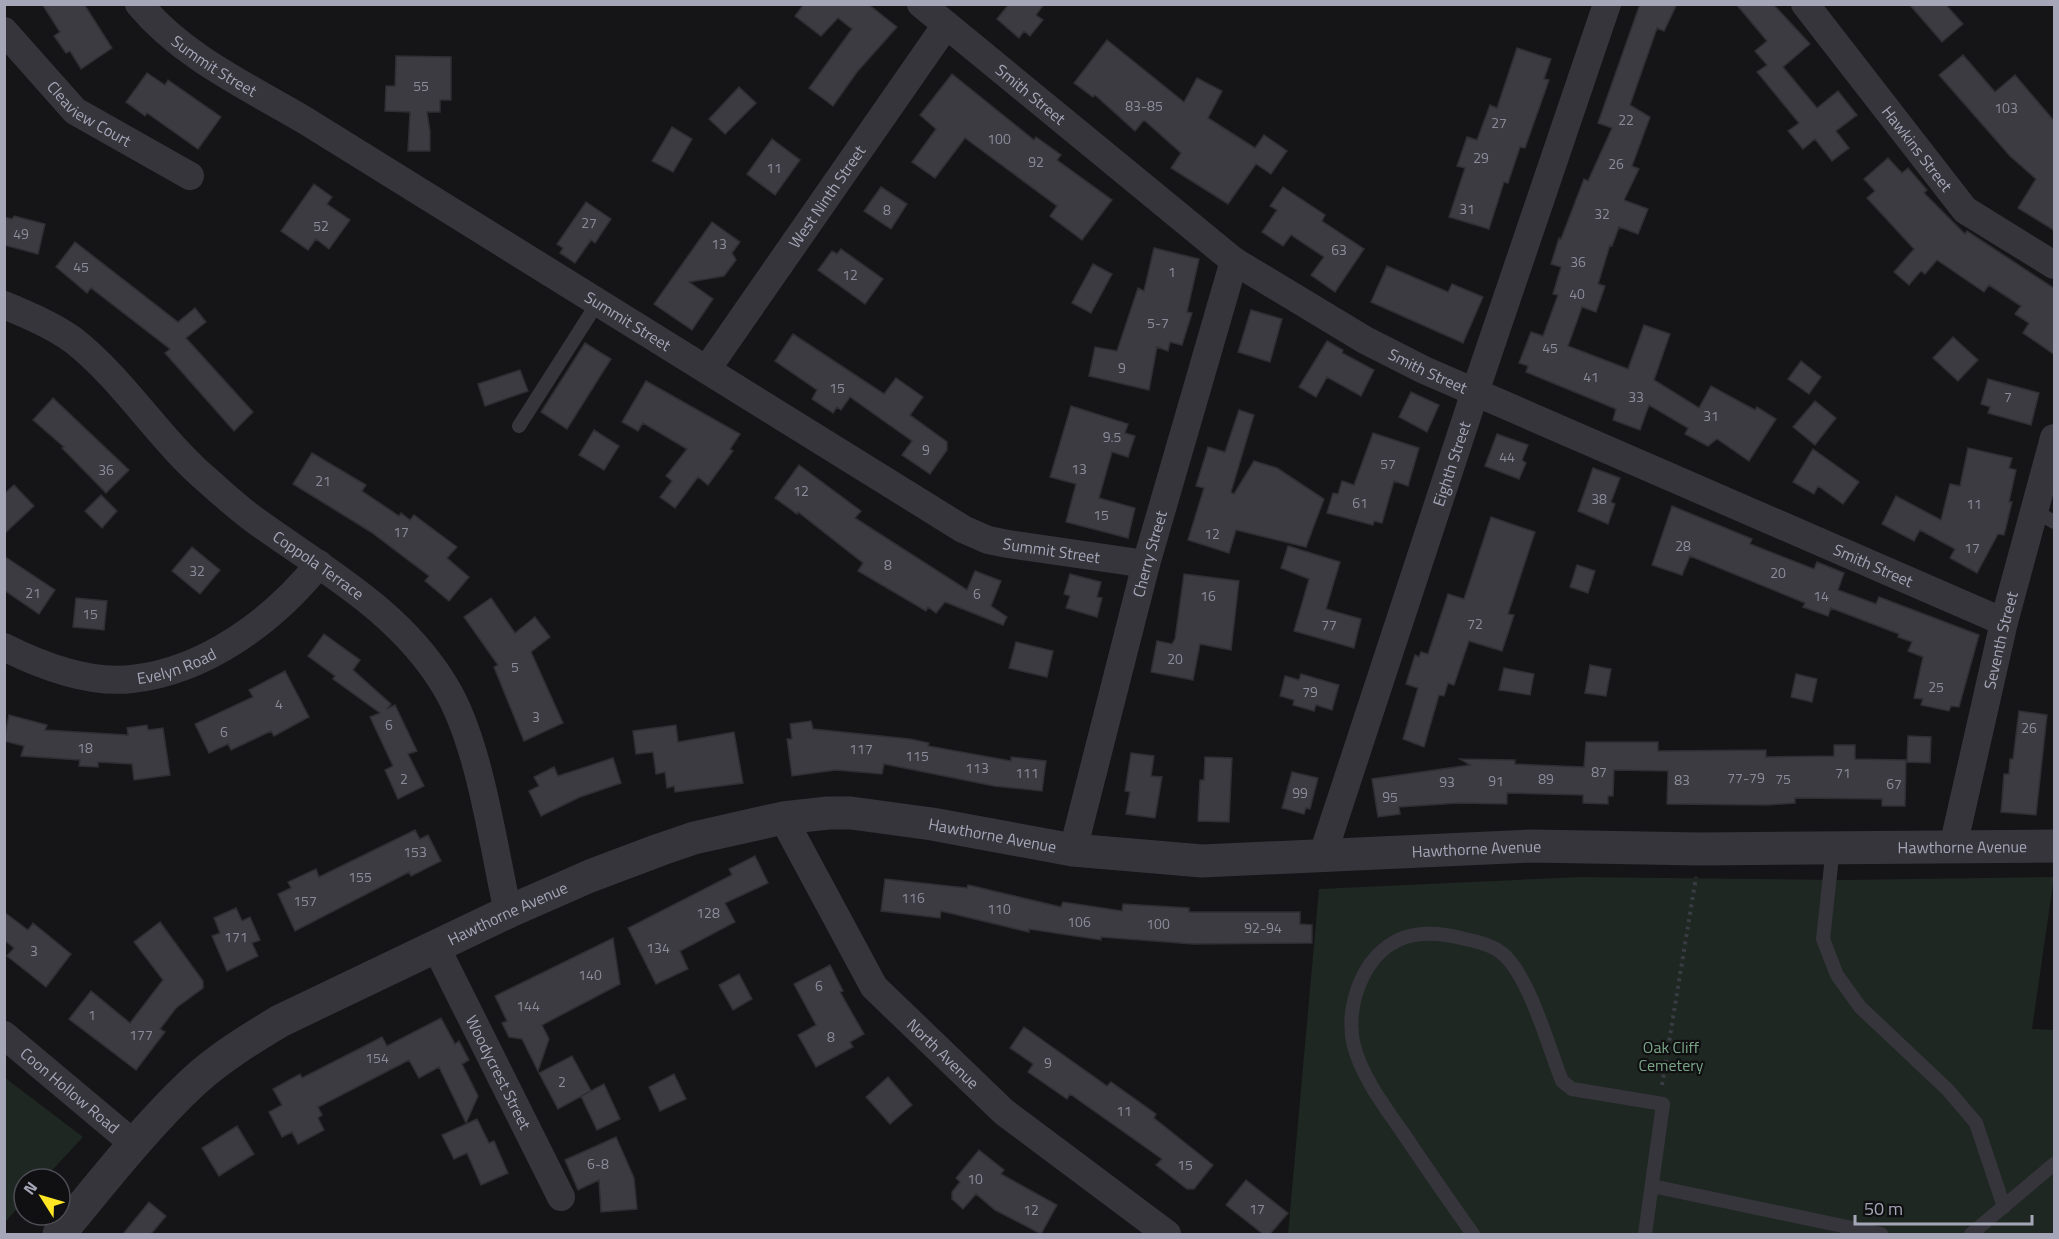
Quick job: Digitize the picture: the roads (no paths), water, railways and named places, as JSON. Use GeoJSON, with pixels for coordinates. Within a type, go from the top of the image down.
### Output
{"type":"FeatureCollection","features":[{"type":"Feature","properties":{"kind":"street","name":"Summit Street"},"geometry":{"type":"LineString","coordinates":[[139,4],[168,35],[200,58],[306,120],[971,533],[1008,544],[1146,564]]}},
{"type":"Feature","properties":{"kind":"street","name":"Smith Street"},"geometry":{"type":"LineString","coordinates":[[921,4],[1234,261],[1365,340],[1475,392],[2004,622]]}},
{"type":"Feature","properties":{"kind":"street","name":"Eighth Street"},"geometry":{"type":"LineString","coordinates":[[1322,857],[1475,392],[1607,4]]}},
{"type":"Feature","properties":{"kind":"street","name":"Hawkins Street"},"geometry":{"type":"LineString","coordinates":[[1805,4],[1965,210],[2055,265]]}},
{"type":"Feature","properties":{"kind":"street","name":"West Ninth Street"},"geometry":{"type":"LineString","coordinates":[[707,369],[946,25]]}},
{"type":"Feature","properties":{"kind":"street","name":"Cleaview Court"},"geometry":{"type":"LineString","coordinates":[[4,31],[75,111],[190,176]]}},
{"type":"Feature","properties":{"kind":"street","name":"Cherry Street"},"geometry":{"type":"LineString","coordinates":[[1073,850],[1146,564],[1234,261]]}},
{"type":"Feature","properties":{"kind":"street","name":"Coppola Terrace"},"geometry":{"type":"LineString","coordinates":[[4,305],[42,322],[88,353],[168,444],[205,479],[255,520],[372,603],[415,644],[446,687],[472,750],[508,912]]}},
{"type":"Feature","properties":{"kind":"street","name":"Seventh Street"},"geometry":{"type":"LineString","coordinates":[[1953,847],[2004,622],[2045,516],[2055,438]]}},
{"type":"Feature","properties":{"kind":"street","name":"Evelyn Road"},"geometry":{"type":"LineString","coordinates":[[4,647],[36,663],[88,677],[131,679],[175,669],[215,653],[272,613],[298,590],[319,564]]}},
{"type":"Feature","properties":{"kind":"street","name":"Hawthorne Avenue"},"geometry":{"type":"LineString","coordinates":[[59,1234],[134,1144],[194,1082],[251,1038],[305,1007],[508,912],[694,838],[783,818],[851,813],[932,824],[1073,850],[1202,861],[1531,846],[1701,849],[2055,846]]}},
{"type":"Feature","properties":{"kind":"street","name":"North Avenue"},"geometry":{"type":"LineString","coordinates":[[783,818],[874,987],[1004,1112],[1167,1234]]}},
{"type":"Feature","properties":{"kind":"street","name":"Woodycrest Street"},"geometry":{"type":"LineString","coordinates":[[436,947],[561,1197]]}},
{"type":"Feature","properties":{"kind":"street","name":"Coon Hollow Road"},"geometry":{"type":"LineString","coordinates":[[4,1035],[134,1144]]}},
{"type":"Feature","properties":{"kind":"lane"},"geometry":{"type":"LineString","coordinates":[[519,426],[598,302]]}},
{"type":"Feature","properties":{"kind":"lane"},"geometry":{"type":"LineString","coordinates":[[1833,848],[1823,939],[1837,975],[1860,1006],[1948,1090],[1976,1123],[2004,1208]]}},
{"type":"Feature","properties":{"kind":"lane"},"geometry":{"type":"LineString","coordinates":[[1473,1234],[1387,1109],[1361,1064],[1354,1046],[1352,1015],[1355,994],[1371,965],[1393,943],[1418,935],[1449,935],[1493,947],[1513,964],[1562,1081],[1572,1089],[1663,1104],[1645,1234]]}},
{"type":"Feature","properties":{"kind":"lane"},"geometry":{"type":"LineString","coordinates":[[1971,1234],[2055,1164]]}},
{"type":"Feature","properties":{"kind":"lane"},"geometry":{"type":"LineString","coordinates":[[1652,1186],[1881,1234]]}},
{"type":"Feature","properties":{"kind":"park label","name":"Oak Cliff Cemetery"},"geometry":{"type":"Point","coordinates":[1671,1056]}}]}
